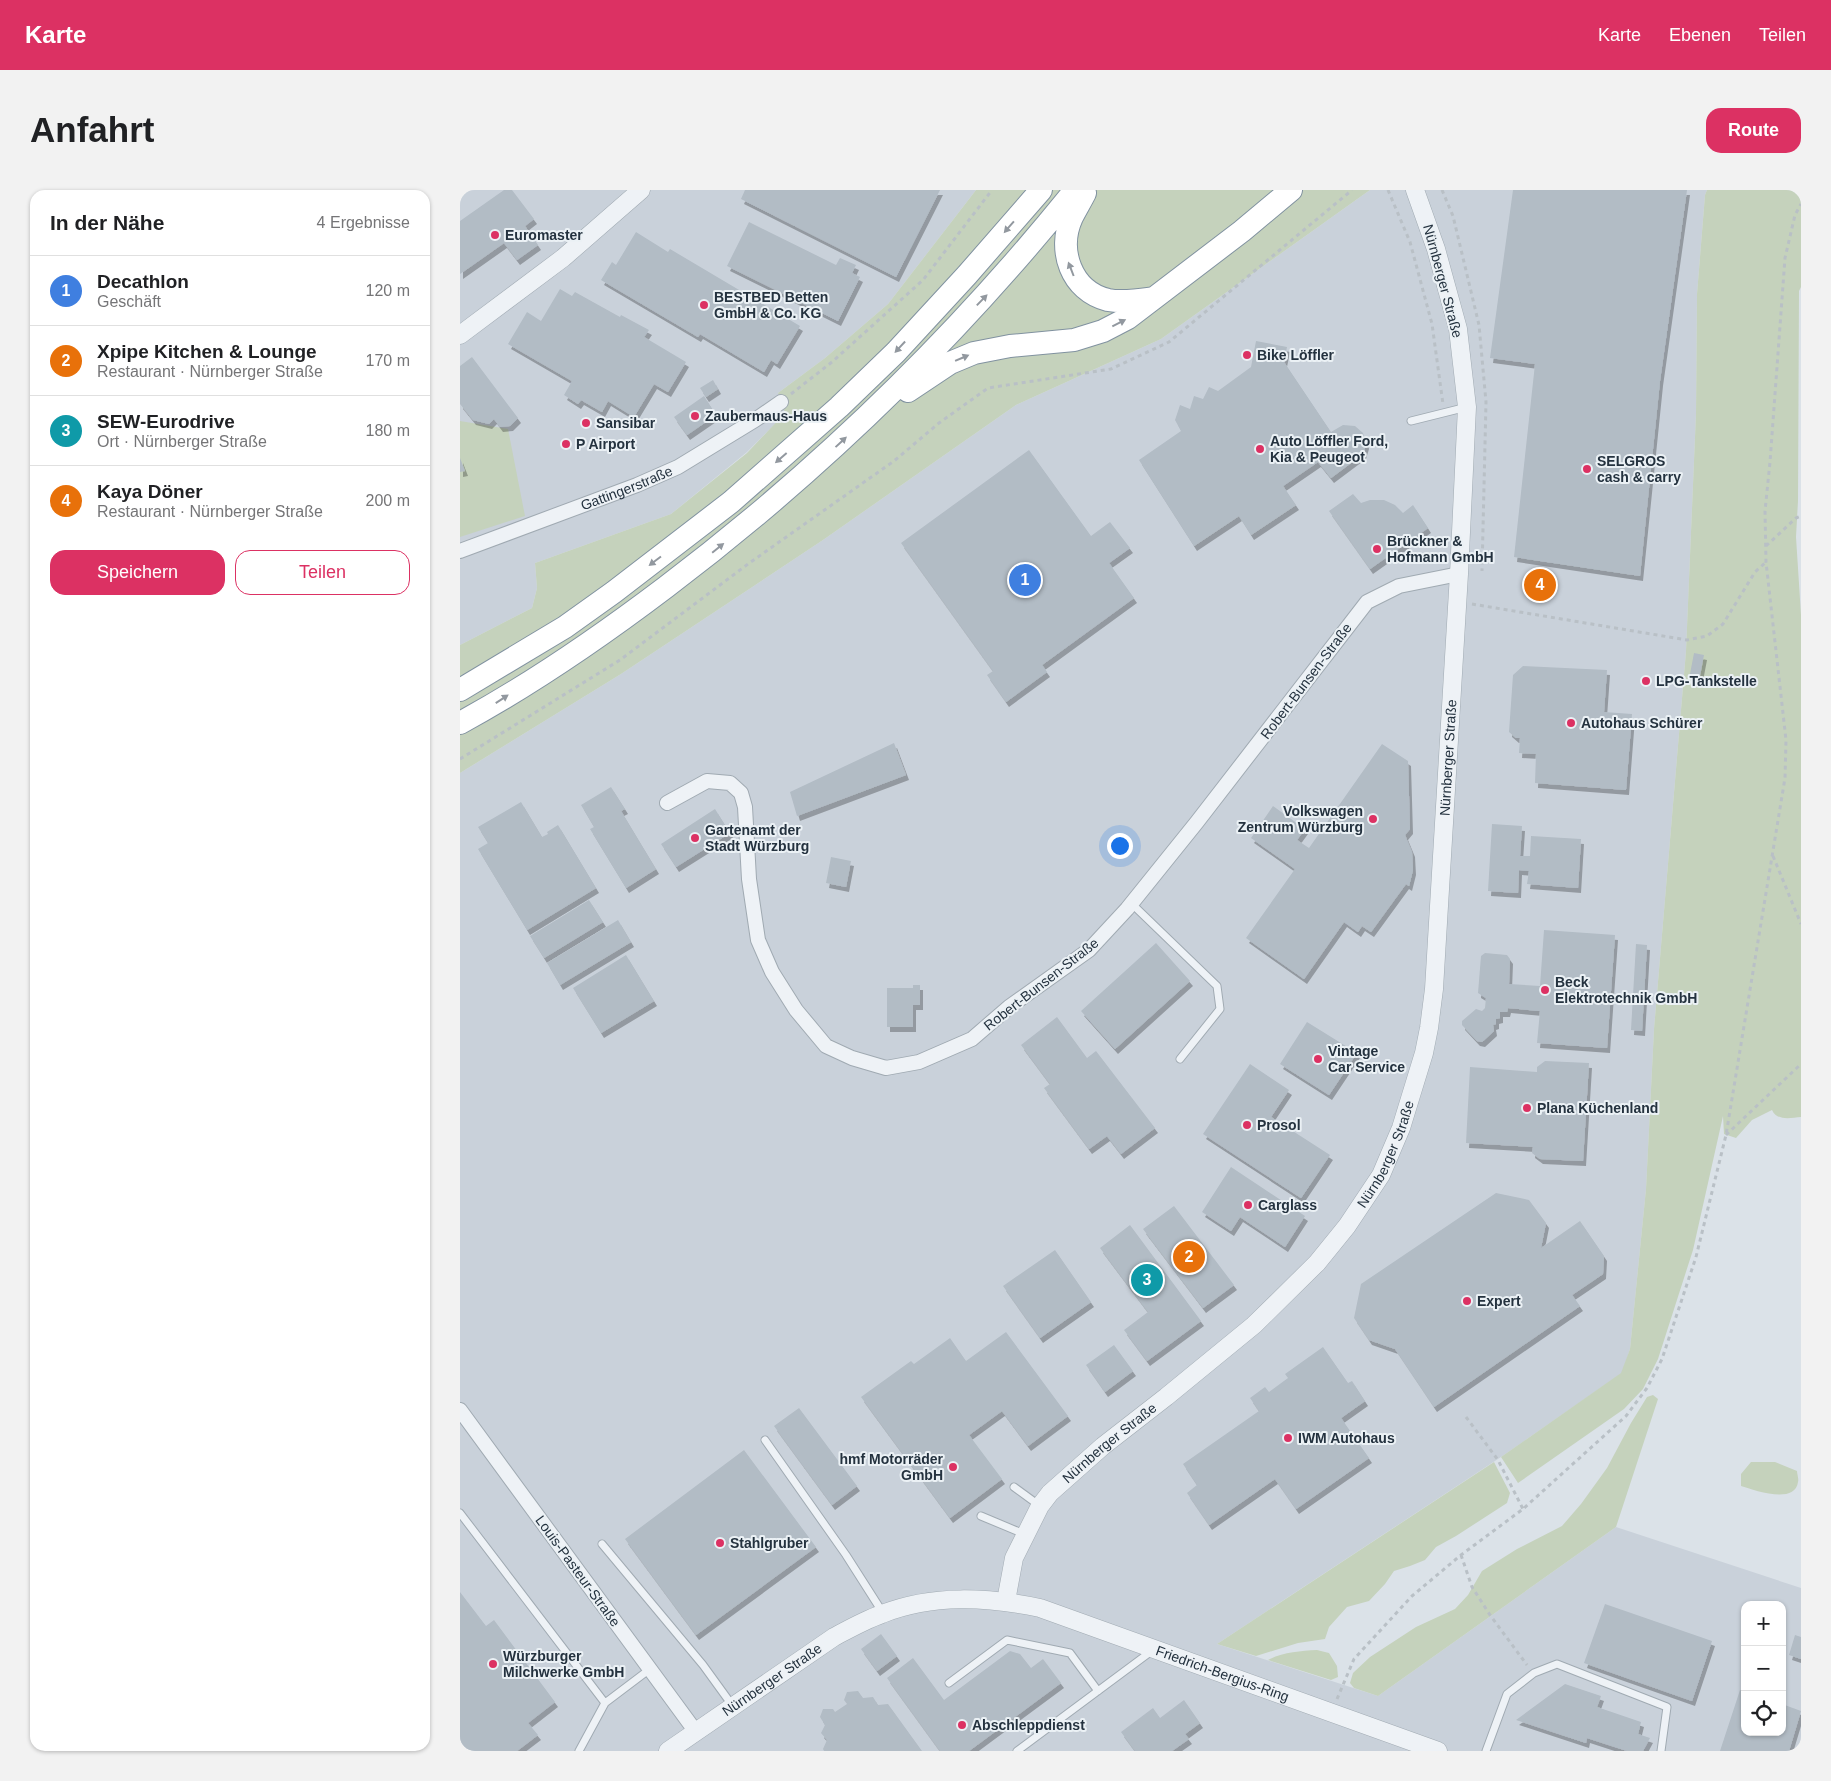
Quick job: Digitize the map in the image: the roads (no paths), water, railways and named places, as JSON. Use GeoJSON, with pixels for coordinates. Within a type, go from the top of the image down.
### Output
{"type":"FeatureCollection","features":[{"type":"Feature","properties":{"kind":"highway"},"geometry":{"type":"LineString","coordinates":[[460,690],[565,627],[730,502],[839,407],[896,352],[967,275],[1041,190]]}},
{"type":"Feature","properties":{"kind":"highway"},"geometry":{"type":"LineString","coordinates":[[460,723],[488,708],[609,630],[714,551],[764,510],[862,422],[922,363],[988,294],[1075,190]]}},
{"type":"Feature","properties":{"kind":"highway"},"geometry":{"type":"LineString","coordinates":[[1087,190],[1071,218],[1066,240],[1066,257],[1074,278],[1089,292],[1108,300],[1125,301],[1158,297]]}},
{"type":"Feature","properties":{"kind":"highway"},"geometry":{"type":"LineString","coordinates":[[862,422],[950,363],[974,353],[1010,346],[1074,340],[1103,331],[1128,318],[1158,297],[1291,190]]}},
{"type":"Feature","properties":{"kind":"street"},"geometry":{"type":"LineString","coordinates":[[460,335],[563,258],[641,190]]}},
{"type":"Feature","properties":{"kind":"street","name":"Nürnberger Straße"},"geometry":{"type":"LineString","coordinates":[[668,1751],[834,1637],[883,1613],[930,1601],[975,1599],[1006,1601],[1014,1558],[1040,1506],[1050,1493],[1103,1446],[1166,1397],[1266,1314],[1317,1262],[1347,1226],[1381,1175],[1417,1080],[1429,1028],[1435,970],[1467,407],[1458,329],[1436,249],[1415,190]]}},
{"type":"Feature","properties":{"kind":"street","name":"Gattingerstraße"},"geometry":{"type":"LineString","coordinates":[[460,551],[637,485],[678,467],[781,402]]}},
{"type":"Feature","properties":{"kind":"street","name":"Robert-Bunsen-Straße"},"geometry":{"type":"LineString","coordinates":[[667,803],[708,781],[730,783],[741,793],[745,808],[749,879],[758,940],[772,972],[796,1010],[826,1046],[852,1058],[886,1068],[919,1062],[972,1039],[1009,1007],[1088,950],[1131,903],[1198,822],[1368,602],[1399,586],[1459,574]]}},
{"type":"Feature","properties":{"kind":"street","name":"Louis-Pasteur-Straße"},"geometry":{"type":"LineString","coordinates":[[460,1410],[696,1732]]}},
{"type":"Feature","properties":{"kind":"street","name":"Friedrich-Bergius-Ring"},"geometry":{"type":"LineString","coordinates":[[1006,1601],[1040,1608],[1438,1751]]}},
{"type":"Feature","properties":{"kind":"lane"},"geometry":{"type":"LineString","coordinates":[[1411,422],[1467,407]]}},
{"type":"Feature","properties":{"kind":"lane"},"geometry":{"type":"LineString","coordinates":[[1131,903],[1216,986],[1220,1009],[1180,1059]]}},
{"type":"Feature","properties":{"kind":"lane"},"geometry":{"type":"LineString","coordinates":[[765,1440],[846,1555],[883,1613]]}},
{"type":"Feature","properties":{"kind":"lane"},"geometry":{"type":"LineString","coordinates":[[1014,1487],[1040,1506]]}},
{"type":"Feature","properties":{"kind":"lane"},"geometry":{"type":"LineString","coordinates":[[460,1513],[605,1703]]}},
{"type":"Feature","properties":{"kind":"lane"},"geometry":{"type":"LineString","coordinates":[[981,1516],[1025,1534]]}},
{"type":"Feature","properties":{"kind":"lane"},"geometry":{"type":"LineString","coordinates":[[602,1544],[703,1665],[734,1706]]}},
{"type":"Feature","properties":{"kind":"lane"},"geometry":{"type":"LineString","coordinates":[[949,1683],[1007,1640],[1070,1652],[1098,1691]]}},
{"type":"Feature","properties":{"kind":"lane"},"geometry":{"type":"LineString","coordinates":[[1017,1751],[1153,1650]]}},
{"type":"Feature","properties":{"kind":"lane"},"geometry":{"type":"LineString","coordinates":[[1486,1751],[1507,1694],[1534,1673],[1557,1664],[1667,1707],[1661,1751]]}},
{"type":"Feature","properties":{"kind":"lane"},"geometry":{"type":"LineString","coordinates":[[578,1751],[605,1703],[650,1670]]}},
{"type":"Feature","properties":{"kind":"place","name":"Euromaster"},"geometry":{"type":"Point","coordinates":[495,235]}},
{"type":"Feature","properties":{"kind":"place","name":"BESTBED Betten GmbH & Co. KG"},"geometry":{"type":"Point","coordinates":[704,305]}},
{"type":"Feature","properties":{"kind":"place","name":"Bike Löffler"},"geometry":{"type":"Point","coordinates":[1247,355]}},
{"type":"Feature","properties":{"kind":"place","name":"Zaubermaus-Haus"},"geometry":{"type":"Point","coordinates":[695,416]}},
{"type":"Feature","properties":{"kind":"place","name":"Sansibar"},"geometry":{"type":"Point","coordinates":[586,423]}},
{"type":"Feature","properties":{"kind":"place","name":"P Airport"},"geometry":{"type":"Point","coordinates":[566,444]}},
{"type":"Feature","properties":{"kind":"place","name":"Auto Löffler Ford, Kia & Peugeot"},"geometry":{"type":"Point","coordinates":[1260,449]}},
{"type":"Feature","properties":{"kind":"place","name":"SELGROS cash & carry"},"geometry":{"type":"Point","coordinates":[1587,469]}},
{"type":"Feature","properties":{"kind":"place","name":"Brückner & Hofmann GmbH"},"geometry":{"type":"Point","coordinates":[1377,549]}},
{"type":"Feature","properties":{"kind":"place","name":"Decathlon"},"geometry":{"type":"Point","coordinates":[1025,580]}},
{"type":"Feature","properties":{"kind":"place","name":"Kaya Döner"},"geometry":{"type":"Point","coordinates":[1540,585]}},
{"type":"Feature","properties":{"kind":"place","name":"LPG-Tankstelle"},"geometry":{"type":"Point","coordinates":[1646,681]}},
{"type":"Feature","properties":{"kind":"place","name":"Autohaus Schürer"},"geometry":{"type":"Point","coordinates":[1571,723]}},
{"type":"Feature","properties":{"kind":"place","name":"Volkswagen Zentrum Würzburg"},"geometry":{"type":"Point","coordinates":[1373,819]}},
{"type":"Feature","properties":{"kind":"place","name":"Gartenamt der Stadt Würzburg"},"geometry":{"type":"Point","coordinates":[695,838]}},
{"type":"Feature","properties":{"kind":"place","name":"Beck Elektrotechnik GmbH"},"geometry":{"type":"Point","coordinates":[1545,990]}},
{"type":"Feature","properties":{"kind":"place","name":"Vintage Car Service"},"geometry":{"type":"Point","coordinates":[1318,1059]}},
{"type":"Feature","properties":{"kind":"place","name":"Plana Küchenland"},"geometry":{"type":"Point","coordinates":[1527,1108]}},
{"type":"Feature","properties":{"kind":"place","name":"Prosol"},"geometry":{"type":"Point","coordinates":[1247,1125]}},
{"type":"Feature","properties":{"kind":"place","name":"Carglass"},"geometry":{"type":"Point","coordinates":[1248,1205]}},
{"type":"Feature","properties":{"kind":"place","name":"Xpipe Kitchen & Lounge"},"geometry":{"type":"Point","coordinates":[1189,1257]}},
{"type":"Feature","properties":{"kind":"place","name":"SEW-Eurodrive"},"geometry":{"type":"Point","coordinates":[1147,1280]}},
{"type":"Feature","properties":{"kind":"place","name":"Expert"},"geometry":{"type":"Point","coordinates":[1467,1301]}},
{"type":"Feature","properties":{"kind":"place","name":"IWM Autohaus"},"geometry":{"type":"Point","coordinates":[1288,1438]}},
{"type":"Feature","properties":{"kind":"place","name":"hmf Motorräder GmbH"},"geometry":{"type":"Point","coordinates":[953,1467]}},
{"type":"Feature","properties":{"kind":"place","name":"Stahlgruber"},"geometry":{"type":"Point","coordinates":[720,1543]}},
{"type":"Feature","properties":{"kind":"place","name":"Würzburger Milchwerke GmbH"},"geometry":{"type":"Point","coordinates":[493,1664]}},
{"type":"Feature","properties":{"kind":"place","name":"Abschleppdienst"},"geometry":{"type":"Point","coordinates":[962,1725]}}]}
